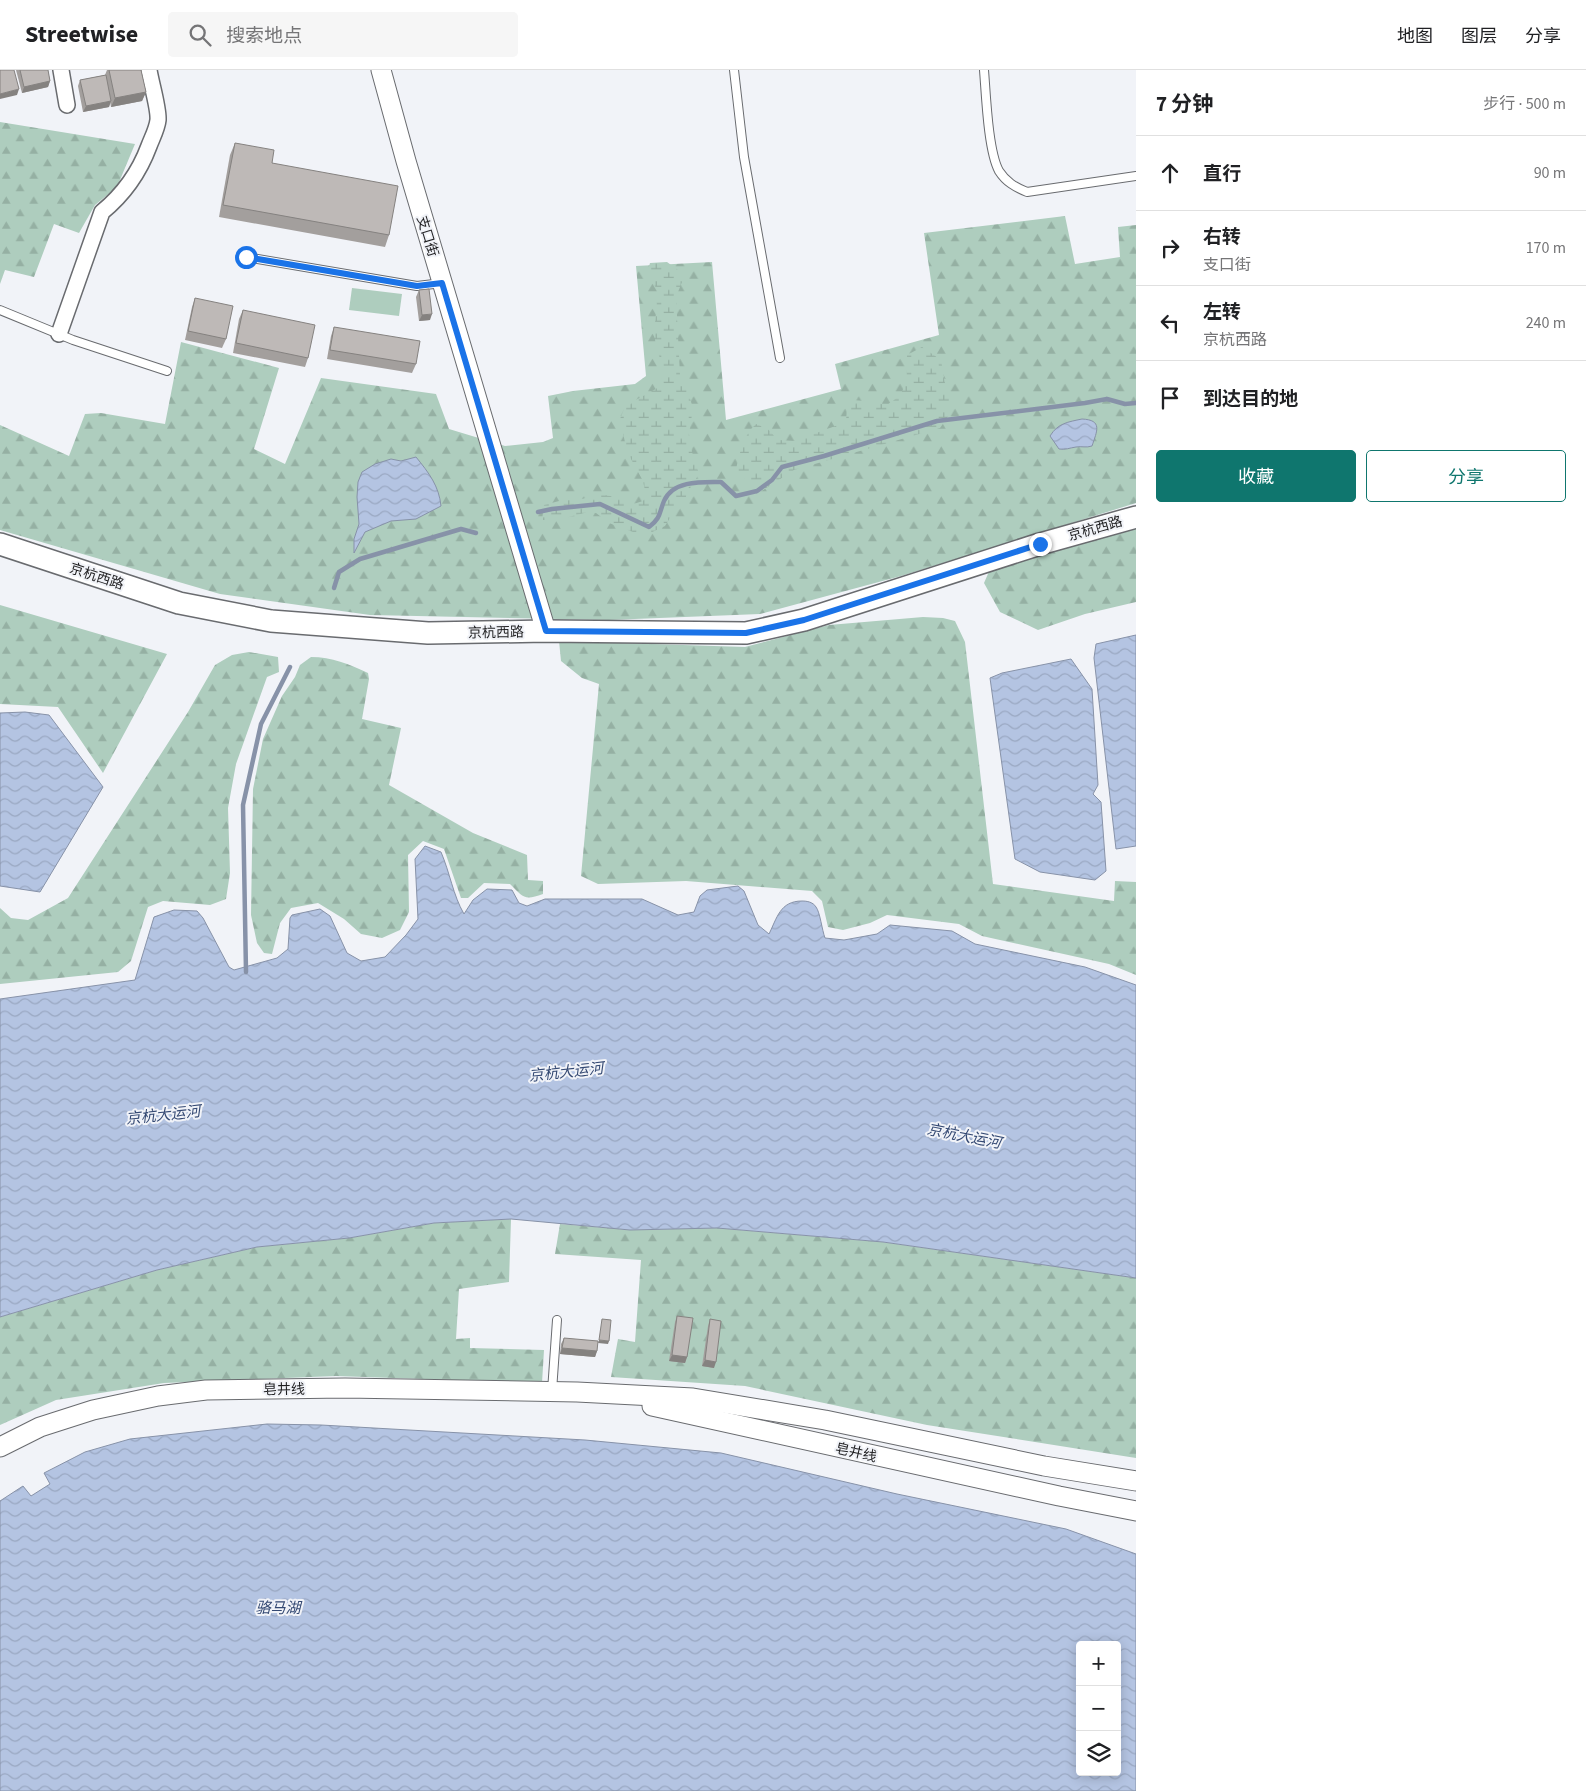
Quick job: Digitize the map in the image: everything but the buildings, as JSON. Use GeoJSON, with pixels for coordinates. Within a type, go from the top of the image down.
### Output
{"type":"FeatureCollection","features":[{"type":"Feature","properties":{"kind":"main road","name":"京杭西路"},"geometry":{"type":"LineString","coordinates":[[0,544],[178,603],[270,621],[428,633],[546,631],[746,633],[804,620],[1040,544],[1136,517]]}},
{"type":"Feature","properties":{"kind":"street"},"geometry":{"type":"LineString","coordinates":[[61,70],[67,105]]}},
{"type":"Feature","properties":{"kind":"street"},"geometry":{"type":"LineString","coordinates":[[59,334],[102,212],[129,185],[143,162],[153,136],[158,119],[149,70]]}},
{"type":"Feature","properties":{"kind":"street","name":"支口街"},"geometry":{"type":"LineString","coordinates":[[381,70],[442,283],[546,631]]}},
{"type":"Feature","properties":{"kind":"street","name":"皂井线"},"geometry":{"type":"LineString","coordinates":[[0,1447],[40,1426],[93,1410],[158,1396],[206,1390],[345,1388],[577,1392],[693,1398],[825,1420],[1044,1466],[1136,1481]]}},
{"type":"Feature","properties":{"kind":"street","name":"皂井线"},"geometry":{"type":"LineString","coordinates":[[577,1392],[669,1409],[1049,1494],[1136,1511]]}},
{"type":"Feature","properties":{"kind":"lane"},"geometry":{"type":"LineString","coordinates":[[734,70],[744,157],[780,358]]}},
{"type":"Feature","properties":{"kind":"lane"},"geometry":{"type":"LineString","coordinates":[[984,70],[989,126],[998,169],[1007,181],[1016,188],[1027,192],[1136,176]]}},
{"type":"Feature","properties":{"kind":"lane"},"geometry":{"type":"LineString","coordinates":[[246,257],[417,286],[442,283]]}},
{"type":"Feature","properties":{"kind":"lane"},"geometry":{"type":"LineString","coordinates":[[0,310],[59,334],[167,372]]}},
{"type":"Feature","properties":{"kind":"lane"},"geometry":{"type":"LineString","coordinates":[[552,1392],[557,1320]]}},
{"type":"Feature","properties":{"kind":"green space"},"geometry":{"type":"Polygon","coordinates":[[[0,122],[135,144],[117,187],[95,205],[79,233],[54,224],[34,277],[5,270],[0,284],[0,122]]]}},
{"type":"Feature","properties":{"kind":"green space"},"geometry":{"type":"Polygon","coordinates":[[[1065,216],[1075,264],[1120,257],[1118,227],[1136,225],[1136,503],[901,576],[760,614],[609,620],[370,615],[220,594],[0,530],[0,425],[69,456],[85,414],[101,413],[165,424],[181,342],[279,368],[254,449],[285,464],[321,378],[436,394],[449,429],[505,446],[543,442],[553,438],[548,396],[573,391],[635,384],[646,376],[636,266],[712,262],[726,420],[841,389],[835,364],[939,335],[924,233],[1065,216]]]}},
{"type":"Feature","properties":{"kind":"green space"},"geometry":{"type":"Polygon","coordinates":[[[667,262],[678,270],[682,282],[676,297],[680,375],[685,383],[693,408],[689,434],[699,474],[687,493],[683,507],[673,513],[665,526],[648,534],[633,532],[609,523],[596,513],[588,512],[557,520],[542,520],[544,505],[559,501],[582,499],[598,494],[616,497],[630,505],[643,501],[646,495],[643,481],[626,447],[620,419],[624,409],[634,401],[661,386],[663,365],[657,351],[654,334],[658,291],[647,273],[650,263],[667,262]]]}},
{"type":"Feature","properties":{"kind":"green space"},"geometry":{"type":"Polygon","coordinates":[[[352,288],[402,294],[399,316],[349,310],[352,288]]]}},
{"type":"Feature","properties":{"kind":"green space"},"geometry":{"type":"Polygon","coordinates":[[[922,347],[941,360],[946,389],[951,401],[949,415],[940,428],[794,470],[757,494],[736,469],[745,439],[756,424],[768,429],[778,440],[795,441],[846,422],[847,406],[852,400],[887,405],[903,390],[906,378],[907,355],[922,347]]]}},
{"type":"Feature","properties":{"kind":"green space"},"geometry":{"type":"Polygon","coordinates":[[[1136,526],[1136,602],[1085,614],[1038,630],[1000,612],[984,583],[991,567],[1136,526]]]}},
{"type":"Feature","properties":{"kind":"green space"},"geometry":{"type":"Polygon","coordinates":[[[0,605],[167,654],[103,773],[58,707],[0,704],[0,605]]]}},
{"type":"Feature","properties":{"kind":"green space"},"geometry":{"type":"Polygon","coordinates":[[[923,617],[955,621],[965,642],[993,884],[1114,901],[1115,881],[1136,882],[1136,975],[1109,964],[982,936],[959,924],[887,915],[870,923],[843,930],[828,927],[822,901],[812,891],[686,881],[598,884],[581,876],[599,684],[582,678],[561,661],[559,641],[745,647],[829,625],[923,617]]]}},
{"type":"Feature","properties":{"kind":"green space"},"geometry":{"type":"Polygon","coordinates":[[[249,652],[278,657],[279,672],[267,677],[236,764],[228,808],[230,873],[226,899],[210,905],[163,901],[148,907],[131,961],[118,972],[0,984],[0,908],[11,918],[28,920],[68,898],[188,712],[215,665],[232,655],[249,652]]]}},
{"type":"Feature","properties":{"kind":"green space"},"geometry":{"type":"Polygon","coordinates":[[[311,657],[326,658],[368,673],[369,679],[362,719],[401,728],[389,785],[473,833],[527,855],[528,880],[543,881],[543,894],[528,897],[521,895],[510,884],[484,883],[468,898],[461,898],[444,849],[423,841],[408,855],[409,912],[400,930],[382,938],[361,934],[344,919],[318,903],[291,908],[280,923],[272,954],[264,953],[257,943],[251,915],[253,789],[263,739],[282,696],[295,677],[300,665],[311,657]]]}},
{"type":"Feature","properties":{"kind":"green space"},"geometry":{"type":"Polygon","coordinates":[[[511,1219],[509,1282],[459,1289],[456,1339],[470,1338],[470,1348],[544,1350],[542,1383],[336,1376],[164,1383],[56,1400],[0,1425],[0,1317],[157,1270],[257,1247],[349,1238],[434,1223],[511,1219]]]}},
{"type":"Feature","properties":{"kind":"green space"},"geometry":{"type":"Polygon","coordinates":[[[560,1224],[630,1230],[717,1228],[883,1242],[1136,1278],[1136,1458],[927,1425],[745,1386],[611,1377],[618,1339],[635,1342],[641,1260],[555,1254],[560,1224]]]}},
{"type":"Feature","properties":{"kind":"water"},"geometry":{"type":"Polygon","coordinates":[[[1082,419],[1096,424],[1097,431],[1092,446],[1059,449],[1050,436],[1056,428],[1082,419]]]}},
{"type":"Feature","properties":{"kind":"water"},"geometry":{"type":"Polygon","coordinates":[[[416,457],[433,480],[441,506],[416,519],[391,521],[365,532],[354,553],[354,539],[359,524],[358,482],[362,472],[375,464],[391,459],[401,461],[416,457]]]}},
{"type":"Feature","properties":{"kind":"water"},"geometry":{"type":"Polygon","coordinates":[[[1136,635],[1136,846],[1116,849],[1094,658],[1096,644],[1136,635]]]}},
{"type":"Feature","properties":{"kind":"water"},"geometry":{"type":"Polygon","coordinates":[[[1071,659],[1092,689],[1098,785],[1093,794],[1101,802],[1106,871],[1095,880],[1040,872],[1015,859],[990,678],[1002,673],[1071,659]]]}},
{"type":"Feature","properties":{"kind":"water"},"geometry":{"type":"Polygon","coordinates":[[[25,712],[49,715],[103,787],[40,892],[0,886],[0,713],[25,712]]]}},
{"type":"Feature","properties":{"kind":"water","name":"京杭大运河"},"geometry":{"type":"Polygon","coordinates":[[[425,846],[441,852],[464,914],[473,900],[487,889],[512,890],[519,903],[527,906],[545,899],[642,899],[678,915],[694,912],[700,896],[707,890],[738,886],[744,891],[758,925],[769,934],[780,911],[784,907],[795,902],[806,901],[813,904],[817,909],[825,938],[844,940],[877,934],[890,925],[952,931],[975,944],[1085,967],[1136,985],[1136,1278],[883,1242],[717,1228],[630,1230],[511,1219],[434,1223],[349,1238],[257,1247],[157,1270],[0,1317],[0,999],[135,980],[154,917],[174,910],[197,911],[203,918],[229,967],[234,970],[277,958],[288,949],[290,918],[292,915],[320,909],[330,916],[347,953],[361,961],[385,957],[418,919],[415,859],[425,846]]]}},
{"type":"Feature","properties":{"kind":"water","name":"骆马湖"},"geometry":{"type":"Polygon","coordinates":[[[267,1424],[321,1425],[585,1440],[721,1453],[897,1494],[1066,1529],[1136,1554],[1136,1791],[0,1791],[0,1501],[23,1486],[31,1496],[50,1484],[44,1473],[85,1452],[130,1439],[267,1424]]]}},
{"type":"Feature","properties":{"kind":"waterway"},"geometry":{"type":"LineString","coordinates":[[538,512],[600,504],[649,527],[658,518],[668,494],[681,486],[721,482],[736,496],[757,491],[772,480],[782,467],[937,421],[1107,399],[1125,404],[1136,403]]}},
{"type":"Feature","properties":{"kind":"waterway"},"geometry":{"type":"LineString","coordinates":[[334,588],[339,572],[360,559],[461,529],[476,533]]}},
{"type":"Feature","properties":{"kind":"waterway"},"geometry":{"type":"LineString","coordinates":[[246,972],[243,805],[261,724],[290,667]]}},
{"type":"Feature","properties":{"kind":"route"},"geometry":{"type":"LineString","coordinates":[[246,257],[417,286],[442,283],[546,631],[746,633],[804,620],[1040,544]]}}]}
